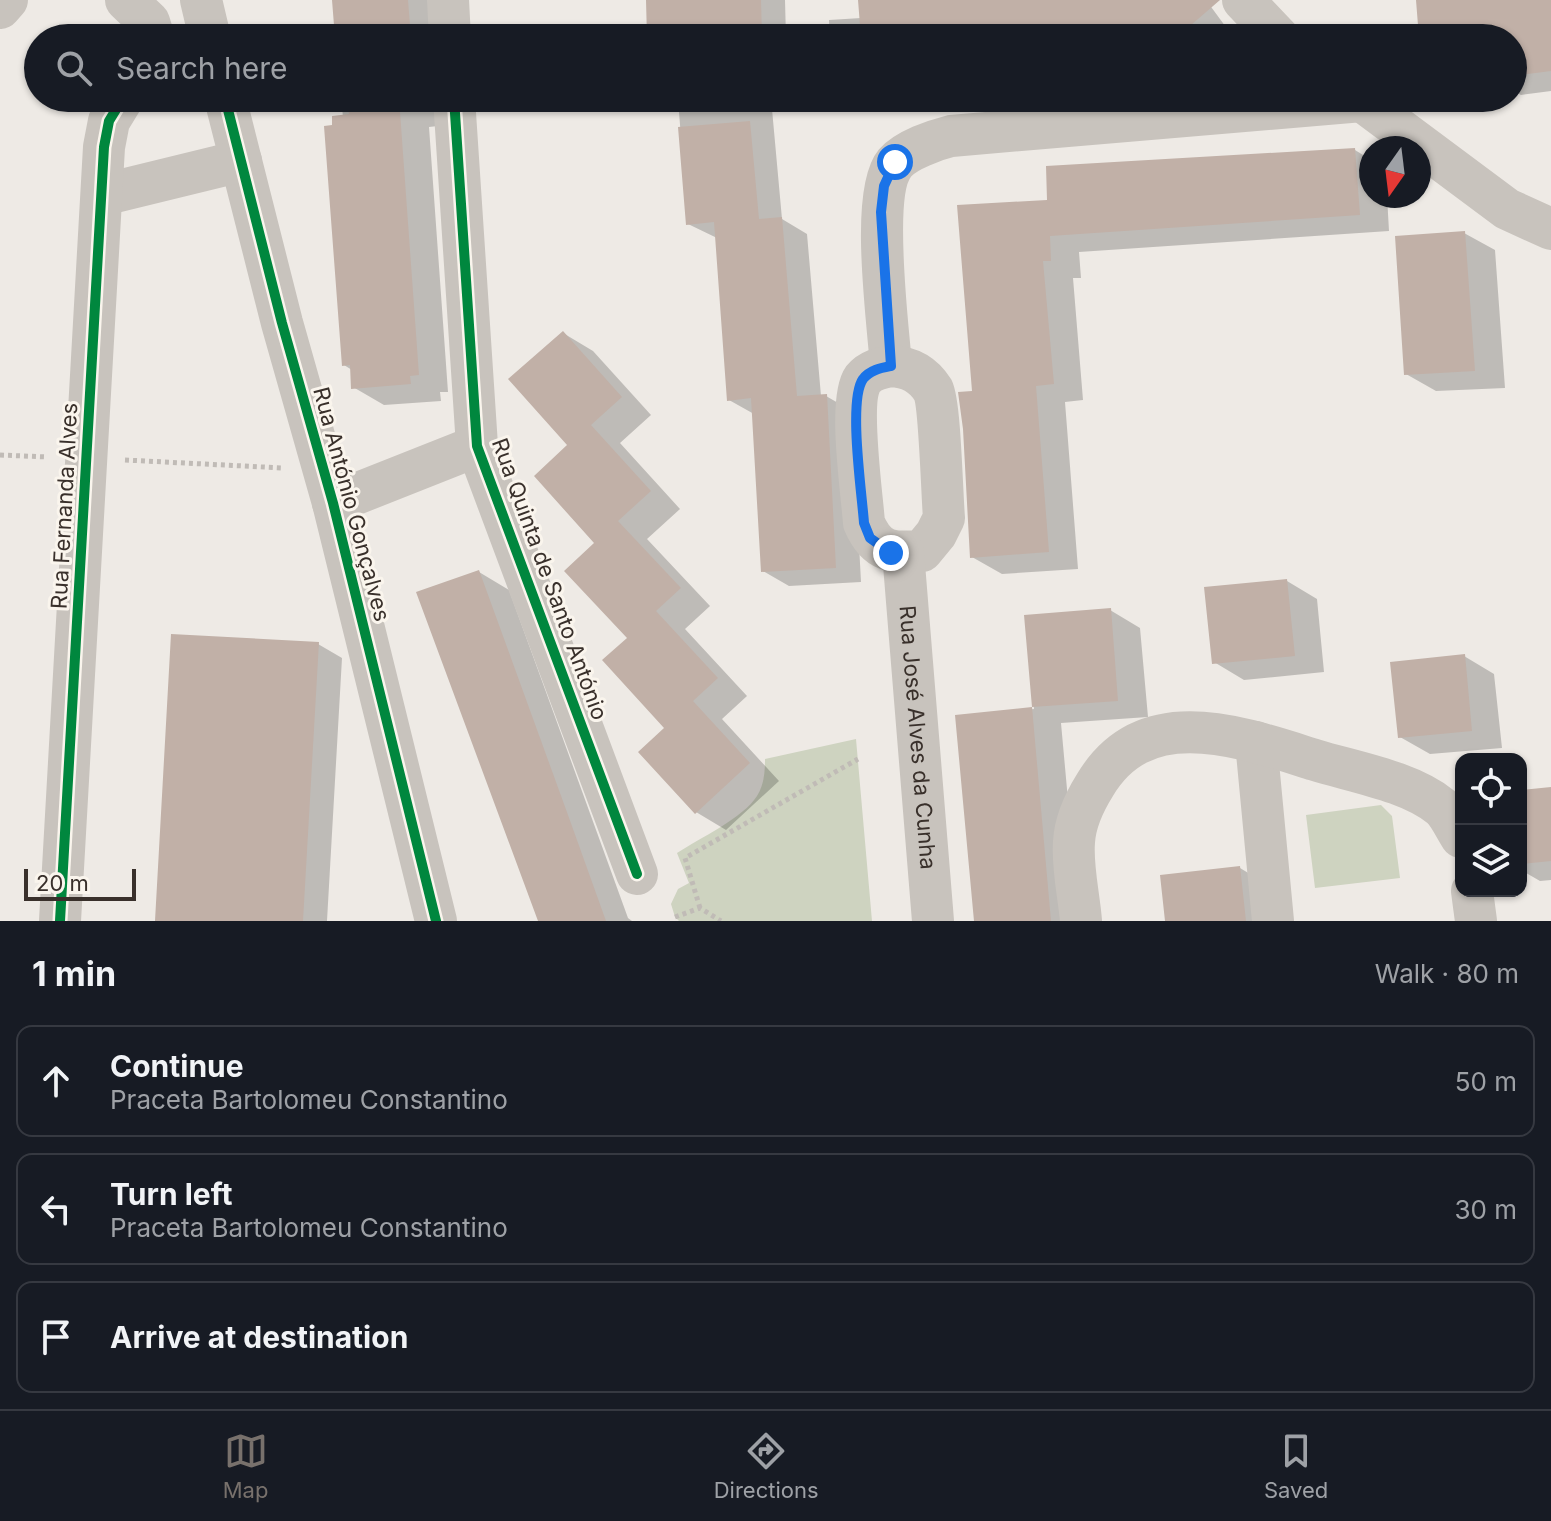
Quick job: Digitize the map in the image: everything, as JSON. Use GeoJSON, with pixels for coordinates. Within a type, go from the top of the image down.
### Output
{"type":"FeatureCollection","features":[{"type":"Feature","properties":{"kind":"street"},"geometry":{"type":"LineString","coordinates":[[0,8],[7,0]]}},
{"type":"Feature","properties":{"kind":"street"},"geometry":{"type":"LineString","coordinates":[[126,0],[150,24]]}},
{"type":"Feature","properties":{"kind":"street"},"geometry":{"type":"LineString","coordinates":[[201,0],[207,24]]}},
{"type":"Feature","properties":{"kind":"street"},"geometry":{"type":"LineString","coordinates":[[448,0],[449,24]]}},
{"type":"Feature","properties":{"kind":"street"},"geometry":{"type":"LineString","coordinates":[[1243,0],[1263,24]]}},
{"type":"Feature","properties":{"kind":"street","name":"Rua Fernanda Alves"},"geometry":{"type":"LineString","coordinates":[[60,921],[104,147],[109,121],[114,112]]}},
{"type":"Feature","properties":{"kind":"street","name":"Rua António Gonçalves"},"geometry":{"type":"LineString","coordinates":[[229,112],[282,323],[328,487],[436,921]]}},
{"type":"Feature","properties":{"kind":"street","name":"Rua Quinta de Santo António"},"geometry":{"type":"LineString","coordinates":[[455,112],[477,446],[637,874]]}},
{"type":"Feature","properties":{"kind":"street"},"geometry":{"type":"LineString","coordinates":[[891,366],[881,212],[884,186],[895,162],[929,142],[951,136],[1144,112]]}},
{"type":"Feature","properties":{"kind":"street"},"geometry":{"type":"LineString","coordinates":[[1376,112],[1507,209],[1551,229]]}},
{"type":"Feature","properties":{"kind":"street"},"geometry":{"type":"LineString","coordinates":[[102,195],[241,161]]}},
{"type":"Feature","properties":{"kind":"street"},"geometry":{"type":"LineString","coordinates":[[891,366],[904,367],[922,376],[935,394],[944,518],[922,551],[891,553],[870,538],[864,523],[855,402],[863,380],[876,369],[891,366]]}},
{"type":"Feature","properties":{"kind":"street","name":"Rua Quinta de Santo António"},"geometry":{"type":"LineString","coordinates":[[328,487],[477,446]]}},
{"type":"Feature","properties":{"kind":"street","name":"Rua José Alves da Cunha"},"geometry":{"type":"LineString","coordinates":[[903,552],[933,921]]}},
{"type":"Feature","properties":{"kind":"street"},"geometry":{"type":"LineString","coordinates":[[1081,921],[1074,841],[1085,802],[1106,767],[1135,744],[1165,733],[1214,733],[1256,742],[1413,790],[1443,808],[1455,827]]}},
{"type":"Feature","properties":{"kind":"street"},"geometry":{"type":"LineString","coordinates":[[1256,742],[1273,921]]}},
{"type":"Feature","properties":{"kind":"street"},"geometry":{"type":"LineString","coordinates":[[1473,897],[1476,921]]}},
{"type":"Feature","properties":{"kind":"path"},"geometry":{"type":"LineString","coordinates":[[0,455],[87,459],[328,487]]}},
{"type":"Feature","properties":{"kind":"path"},"geometry":{"type":"LineString","coordinates":[[721,921],[700,908],[685,858],[858,759]]}},
{"type":"Feature","properties":{"kind":"path"},"geometry":{"type":"LineString","coordinates":[[675,917],[700,908]]}},
{"type":"Feature","properties":{"kind":"green space"},"geometry":{"type":"Polygon","coordinates":[[[856,739],[872,921],[679,921],[671,904],[678,889],[689,883],[677,853],[732,820],[750,804],[761,787],[765,759],[856,739]]]}},
{"type":"Feature","properties":{"kind":"green space"},"geometry":{"type":"Polygon","coordinates":[[[1381,805],[1392,816],[1400,878],[1315,888],[1306,815],[1381,805]]]}},
{"type":"Feature","properties":{"kind":"building"},"geometry":{"type":"Polygon","coordinates":[[[332,0],[408,0],[410,24],[334,24],[332,0]]]}},
{"type":"Feature","properties":{"kind":"building"},"geometry":{"type":"Polygon","coordinates":[[[646,0],[761,0],[762,24],[647,24],[646,0]]]}},
{"type":"Feature","properties":{"kind":"building"},"geometry":{"type":"Polygon","coordinates":[[[858,0],[1220,0],[1192,24],[860,24],[858,0]]]}},
{"type":"Feature","properties":{"kind":"building"},"geometry":{"type":"Polygon","coordinates":[[[1416,0],[1551,0],[1551,71],[1527,74],[1527,24],[1418,24],[1416,0]]]}},
{"type":"Feature","properties":{"kind":"building"},"geometry":{"type":"Polygon","coordinates":[[[400,112],[419,375],[410,376],[411,384],[351,389],[350,365],[342,366],[324,126],[332,125],[332,116],[400,112]]]}},
{"type":"Feature","properties":{"kind":"building"},"geometry":{"type":"Polygon","coordinates":[[[750,121],[759,219],[782,217],[797,396],[827,394],[836,568],[761,572],[751,398],[727,401],[714,222],[686,225],[678,127],[750,121]]]}},
{"type":"Feature","properties":{"kind":"building"},"geometry":{"type":"Polygon","coordinates":[[[1355,148],[1360,215],[1050,236],[1051,261],[1043,261],[1054,384],[1036,386],[1049,552],[970,558],[958,392],[972,391],[957,205],[1047,200],[1046,166],[1355,148]]]}},
{"type":"Feature","properties":{"kind":"building"},"geometry":{"type":"Polygon","coordinates":[[[1465,231],[1475,371],[1404,375],[1395,236],[1465,231]]]}},
{"type":"Feature","properties":{"kind":"building"},"geometry":{"type":"Polygon","coordinates":[[[563,331],[622,397],[591,425],[651,491],[618,521],[681,588],[656,611],[718,678],[693,701],[750,763],[695,814],[638,752],[664,728],[602,660],[627,638],[564,571],[594,543],[534,476],[567,445],[508,379],[563,331]]]}},
{"type":"Feature","properties":{"kind":"building"},"geometry":{"type":"Polygon","coordinates":[[[479,570],[606,921],[538,921],[416,592],[479,570]]]}},
{"type":"Feature","properties":{"kind":"building"},"geometry":{"type":"Polygon","coordinates":[[[1287,579],[1295,656],[1212,664],[1204,587],[1287,579]]]}},
{"type":"Feature","properties":{"kind":"building"},"geometry":{"type":"Polygon","coordinates":[[[1111,608],[1118,701],[1032,707],[1024,615],[1111,608]]]}},
{"type":"Feature","properties":{"kind":"building"},"geometry":{"type":"Polygon","coordinates":[[[171,634],[319,642],[303,921],[155,921],[171,634]]]}},
{"type":"Feature","properties":{"kind":"building"},"geometry":{"type":"Polygon","coordinates":[[[1465,654],[1472,731],[1398,738],[1390,662],[1465,654]]]}},
{"type":"Feature","properties":{"kind":"building"},"geometry":{"type":"Polygon","coordinates":[[[1032,707],[1051,921],[974,921],[955,715],[1032,707]]]}},
{"type":"Feature","properties":{"kind":"building"},"geometry":{"type":"Polygon","coordinates":[[[1551,787],[1551,861],[1527,863],[1527,789],[1551,787]]]}},
{"type":"Feature","properties":{"kind":"building"},"geometry":{"type":"Polygon","coordinates":[[[1240,866],[1246,921],[1165,921],[1160,875],[1240,866]]]}},
{"type":"Feature","properties":{"kind":"cycle path"},"geometry":{"type":"LineString","coordinates":[[60,921],[104,147],[109,121],[114,112]]}},
{"type":"Feature","properties":{"kind":"cycle path"},"geometry":{"type":"LineString","coordinates":[[229,112],[282,323],[333,503],[436,921]]}},
{"type":"Feature","properties":{"kind":"cycle path"},"geometry":{"type":"LineString","coordinates":[[455,112],[477,446],[637,874]]}},
{"type":"Feature","properties":{"kind":"route"},"geometry":{"type":"LineString","coordinates":[[891,553],[870,538],[864,523],[855,402],[863,380],[876,369],[891,366],[881,212],[884,186],[895,162]]}}]}
